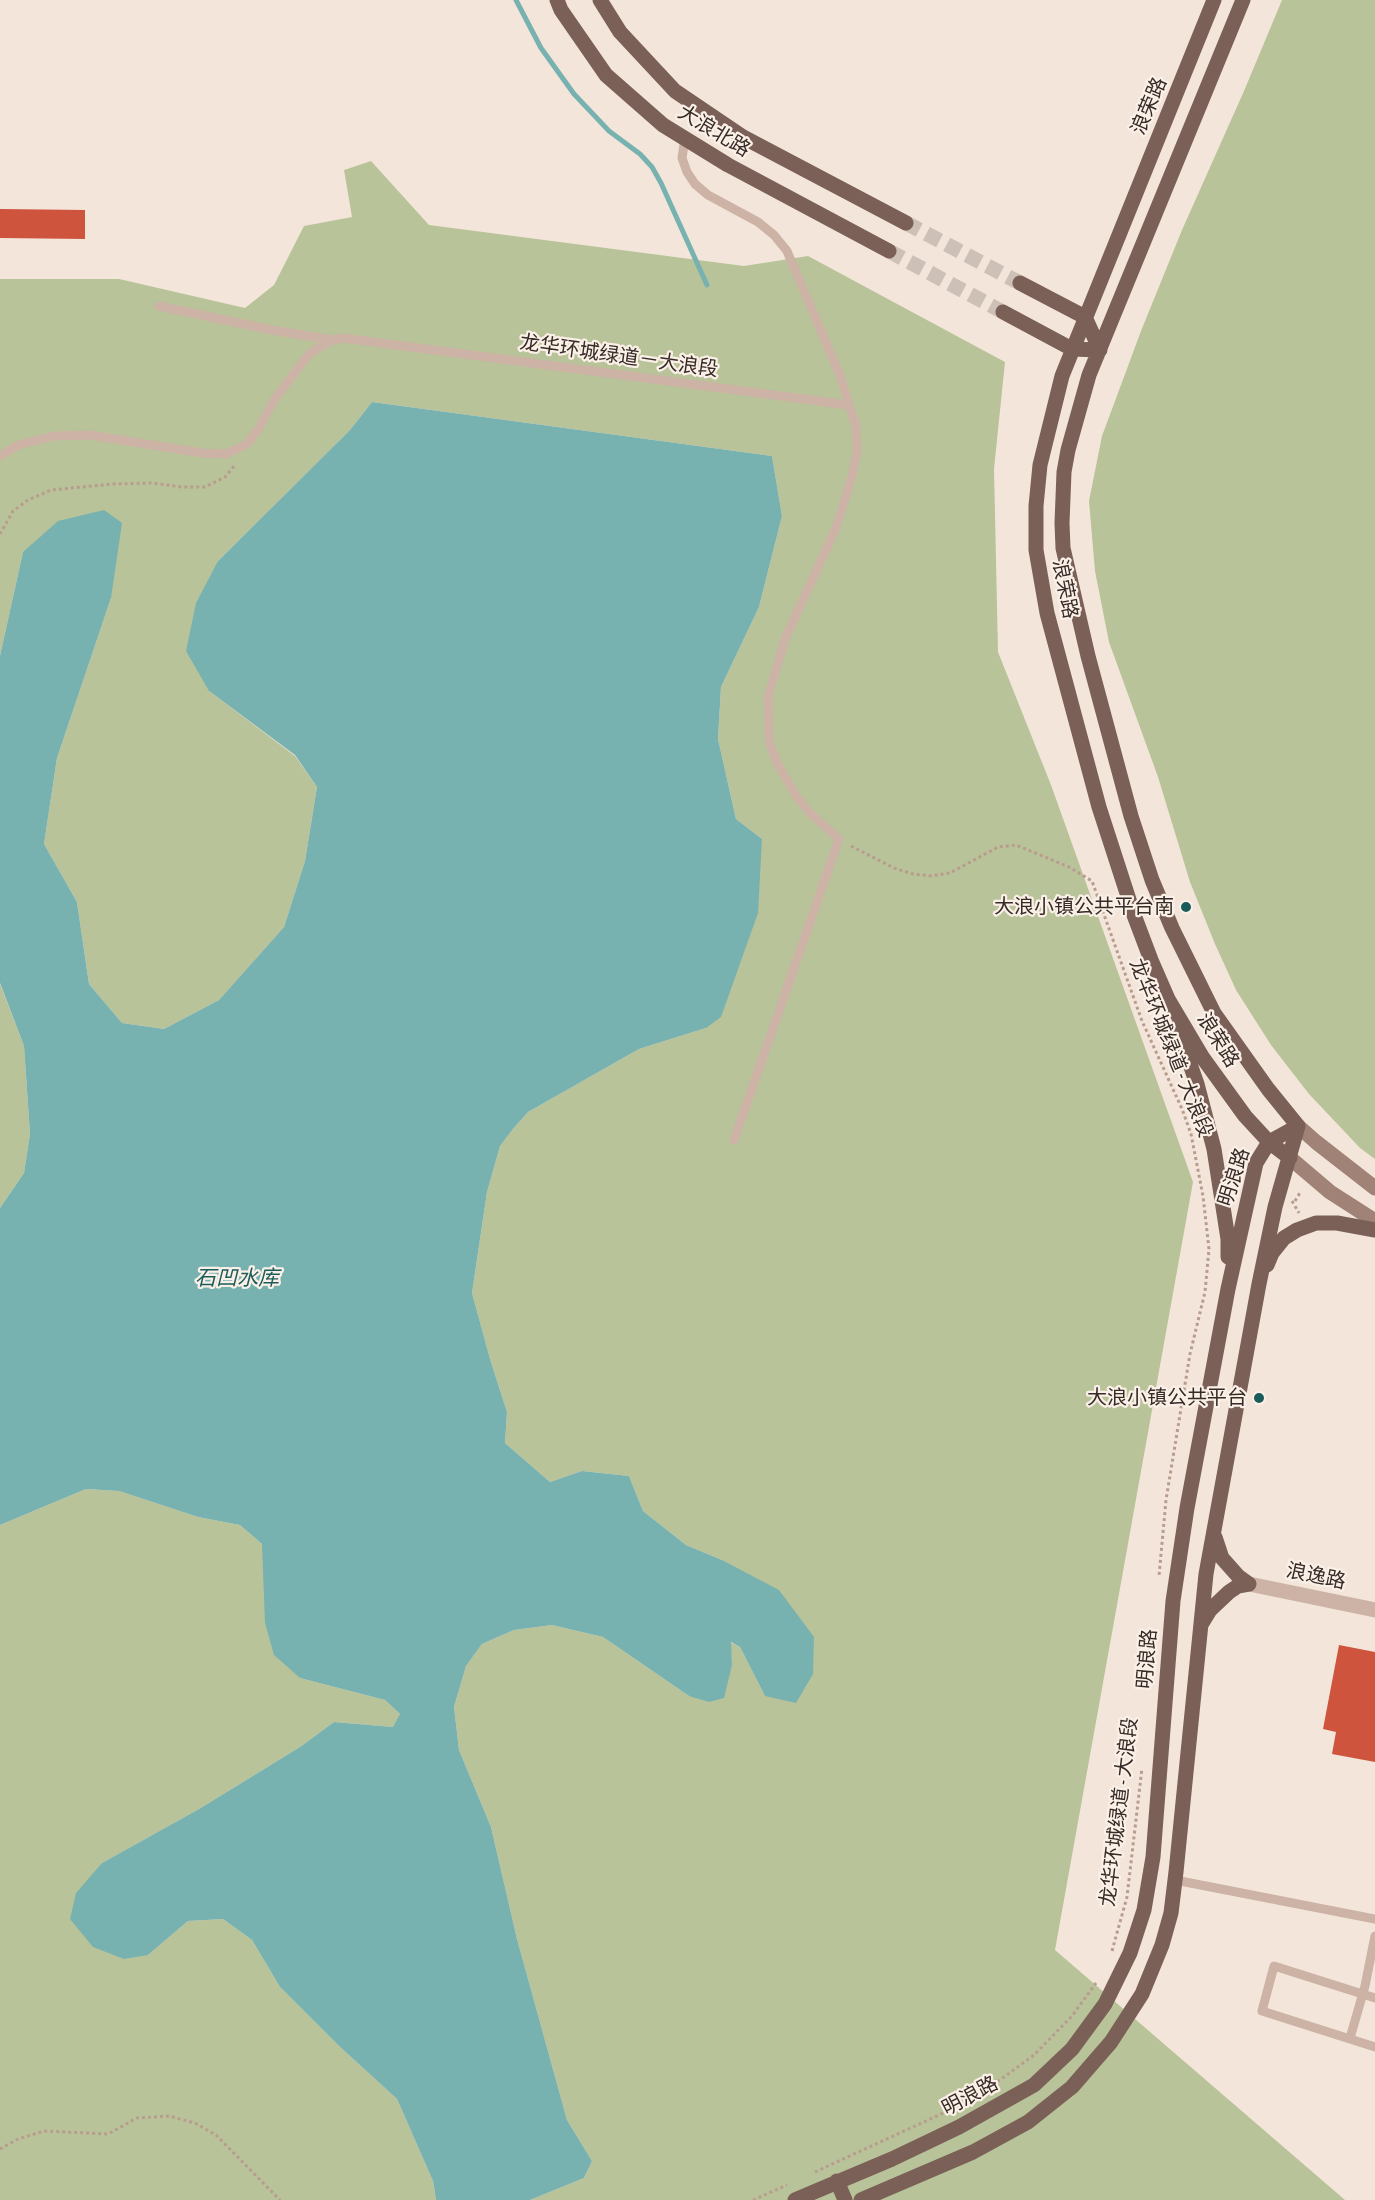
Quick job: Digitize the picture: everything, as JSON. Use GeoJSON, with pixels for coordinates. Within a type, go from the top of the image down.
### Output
{"type":"FeatureCollection","features":[{"type":"Feature","properties":{"kind":"main road","name":"大浪北路"},"geometry":{"type":"LineString","coordinates":[[557,0],[561,10],[606,75],[663,125],[728,165],[889,251]]}},
{"type":"Feature","properties":{"kind":"main road","name":"大浪北路"},"geometry":{"type":"LineString","coordinates":[[600,0],[620,32],[675,91],[743,137],[906,223]]}},
{"type":"Feature","properties":{"kind":"main road","name":"浪荣路"},"geometry":{"type":"LineString","coordinates":[[1214,0],[1192,59],[1072,348],[1053,407],[1040,465],[1036,526],[1038,570],[1047,613],[1102,817],[1134,915],[1168,999],[1203,1058],[1233,1101],[1269,1142],[1290,1158]]}},
{"type":"Feature","properties":{"kind":"main road","name":"浪荣路"},"geometry":{"type":"LineString","coordinates":[[1243,0],[1089,375],[1068,450],[1062,497],[1063,548],[1088,656],[1131,816],[1152,880],[1172,928],[1214,1014],[1274,1097],[1298,1126]]}},
{"type":"Feature","properties":{"kind":"main road"},"geometry":{"type":"LineString","coordinates":[[1004,312],[1072,348],[1100,350],[1085,317],[1020,283]]}},
{"type":"Feature","properties":{"kind":"main road"},"geometry":{"type":"LineString","coordinates":[[1168,999],[1197,1084],[1214,1149],[1228,1239],[1228,1289]]}},
{"type":"Feature","properties":{"kind":"main road"},"geometry":{"type":"LineString","coordinates":[[861,2200],[973,2152],[1028,2122],[1072,2087],[1111,2042],[1142,1994],[1162,1945],[1171,1913],[1200,1626],[1214,1530],[1275,1207],[1298,1126],[1316,1143],[1375,1188]]}},
{"type":"Feature","properties":{"kind":"main road","name":"明浪路"},"geometry":{"type":"LineString","coordinates":[[795,2200],[959,2127],[1034,2085],[1072,2049],[1105,2004],[1130,1953],[1144,1910],[1153,1857],[1173,1601],[1187,1508],[1228,1289],[1256,1163],[1269,1142],[1298,1126]]}},
{"type":"Feature","properties":{"kind":"main road"},"geometry":{"type":"LineString","coordinates":[[1290,1158],[1330,1192],[1375,1221]]}},
{"type":"Feature","properties":{"kind":"main road"},"geometry":{"type":"LineString","coordinates":[[1259,1284],[1272,1253],[1284,1239],[1297,1230],[1316,1223],[1337,1222],[1375,1230]]}},
{"type":"Feature","properties":{"kind":"main road"},"geometry":{"type":"LineString","coordinates":[[1214,1530],[1222,1558],[1238,1576],[1249,1584]]}},
{"type":"Feature","properties":{"kind":"main road"},"geometry":{"type":"LineString","coordinates":[[1200,1626],[1217,1602],[1238,1586],[1249,1584]]}},
{"type":"Feature","properties":{"kind":"main road"},"geometry":{"type":"LineString","coordinates":[[880,2164],[889,2189]]}},
{"type":"Feature","properties":{"kind":"main road"},"geometry":{"type":"LineString","coordinates":[[837,2181],[845,2200]]}},
{"type":"Feature","properties":{"kind":"street","name":"浪逸路"},"geometry":{"type":"LineString","coordinates":[[1249,1584],[1375,1610]]}},
{"type":"Feature","properties":{"kind":"lane"},"geometry":{"type":"LineString","coordinates":[[685,138],[682,158],[695,184],[708,195],[758,222],[774,235],[787,251],[841,378],[856,426],[856,452],[852,476],[836,528],[785,639],[768,697],[769,741],[777,763],[797,797],[810,813],[839,839],[734,1140]]}},
{"type":"Feature","properties":{"kind":"lane","name":"龙华环城绿道－大浪段"},"geometry":{"type":"LineString","coordinates":[[159,306],[272,330],[333,339],[343,338],[849,405]]}},
{"type":"Feature","properties":{"kind":"lane"},"geometry":{"type":"LineString","coordinates":[[0,456],[18,445],[52,436],[90,435],[226,454],[247,444],[260,428],[274,400],[308,355],[333,339]]}},
{"type":"Feature","properties":{"kind":"lane"},"geometry":{"type":"LineString","coordinates":[[1175,1880],[1375,1919]]}},
{"type":"Feature","properties":{"kind":"lane"},"geometry":{"type":"LineString","coordinates":[[1350,2038],[1363,1994],[1375,1936]]}},
{"type":"Feature","properties":{"kind":"lane"},"geometry":{"type":"LineString","coordinates":[[1375,1998],[1274,1966],[1262,2011],[1375,2047]]}},
{"type":"Feature","properties":{"kind":"path"},"geometry":{"type":"LineString","coordinates":[[0,534],[13,511],[28,500],[51,490],[152,483],[205,487],[225,477],[239,461],[247,444]]}},
{"type":"Feature","properties":{"kind":"path","name":"龙华环城绿道 - 大浪段"},"geometry":{"type":"LineString","coordinates":[[839,839],[894,868],[913,874],[932,876],[950,873],[998,846],[1016,845],[1070,867],[1092,881],[1142,1021],[1191,1134],[1203,1196],[1209,1249],[1205,1292],[1190,1354],[1166,1500],[1158,1579]]}},
{"type":"Feature","properties":{"kind":"path"},"geometry":{"type":"LineString","coordinates":[[1234,1152],[1241,1166]]}},
{"type":"Feature","properties":{"kind":"path"},"geometry":{"type":"LineString","coordinates":[[1301,1191],[1294,1202],[1301,1218]]}},
{"type":"Feature","properties":{"kind":"path","name":"龙华环城绿道 - 大浪段"},"geometry":{"type":"LineString","coordinates":[[1110,1958],[1127,1898],[1142,1766]]}},
{"type":"Feature","properties":{"kind":"path"},"geometry":{"type":"LineString","coordinates":[[807,2176],[975,2098],[1034,2055],[1072,2016],[1100,1978]]}},
{"type":"Feature","properties":{"kind":"path"},"geometry":{"type":"LineString","coordinates":[[0,2149],[18,2139],[44,2131],[108,2134],[137,2118],[169,2116],[195,2123],[216,2135],[280,2200]]}},
{"type":"Feature","properties":{"kind":"path"},"geometry":{"type":"LineString","coordinates":[[753,2200],[796,2180]]}},
{"type":"Feature","properties":{"kind":"green space"},"geometry":{"type":"Polygon","coordinates":[[[1282,0],[1375,0],[1375,1159],[1360,1148],[1309,1094],[1271,1045],[1236,990],[1215,944],[1190,882],[1158,777],[1109,642],[1095,571],[1089,501],[1102,436],[1141,331],[1182,230],[1282,0]]]}},
{"type":"Feature","properties":{"kind":"green space"},"geometry":{"type":"Polygon","coordinates":[[[371,161],[429,225],[744,266],[808,256],[1005,362],[994,469],[998,652],[1051,785],[1193,1182],[1055,1950],[1345,2200],[530,2200],[584,2178],[592,2161],[567,2120],[517,1939],[491,1827],[459,1750],[454,1707],[466,1666],[482,1644],[514,1630],[552,1625],[603,1637],[689,1696],[732,1665],[730,1642],[740,1647],[765,1696],[722,1560],[686,1545],[643,1511],[629,1476],[582,1471],[550,1482],[505,1443],[507,1412],[472,1293],[487,1192],[500,1146],[528,1112],[639,1049],[706,1028],[762,839],[736,819],[718,739],[721,687],[759,607],[782,516],[772,456],[372,402],[350,430],[218,561],[209,691],[295,756],[317,787],[305,861],[284,927],[219,1000],[164,1029],[122,1023],[89,984],[77,902],[44,844],[57,758],[111,598],[23,552],[0,656],[0,279],[119,279],[245,308],[274,285],[304,226],[352,217],[344,170],[371,161]]]}},
{"type":"Feature","properties":{"kind":"green space"},"geometry":{"type":"Polygon","coordinates":[[[0,984],[24,1046],[30,1134],[24,1173],[0,1208],[0,984]]]}},
{"type":"Feature","properties":{"kind":"green space"},"geometry":{"type":"Polygon","coordinates":[[[86,1489],[119,1491],[198,1517],[240,1525],[262,1544],[300,1678],[385,1700],[401,1715],[393,1727],[334,1722],[300,1747],[199,1809],[102,1863],[148,1955],[188,1921],[223,1919],[252,1940],[280,1987],[339,2046],[397,2099],[433,2181],[436,2200],[0,2200],[0,1525],[86,1489]]]}},
{"type":"Feature","properties":{"kind":"water","name":"石凹水库"},"geometry":{"type":"Polygon","coordinates":[[[372,402],[772,456],[782,516],[759,607],[721,687],[718,739],[736,819],[762,839],[758,913],[721,1017],[706,1028],[639,1049],[528,1112],[500,1146],[487,1192],[472,1293],[507,1412],[505,1443],[550,1482],[582,1471],[629,1476],[643,1511],[686,1545],[722,1560],[779,1590],[814,1637],[813,1674],[796,1703],[765,1696],[740,1647],[731,1642],[732,1665],[724,1698],[709,1702],[689,1696],[603,1637],[552,1625],[514,1630],[482,1644],[466,1666],[454,1707],[459,1750],[491,1827],[517,1939],[567,2120],[592,2161],[584,2178],[530,2200],[436,2200],[433,2181],[397,2099],[339,2046],[280,1987],[252,1940],[223,1919],[188,1921],[148,1955],[124,1959],[93,1947],[70,1919],[76,1893],[102,1863],[199,1809],[300,1747],[334,1722],[393,1727],[400,1714],[385,1700],[300,1678],[274,1655],[265,1623],[262,1544],[240,1525],[198,1517],[119,1491],[86,1489],[0,1525],[0,1208],[24,1173],[30,1134],[24,1046],[0,983],[0,656],[23,552],[58,521],[104,510],[122,523],[111,598],[57,758],[44,844],[77,902],[89,984],[122,1023],[164,1029],[219,1000],[284,927],[305,861],[317,787],[295,755],[209,691],[186,651],[196,603],[218,561],[350,430],[372,402]]]}},
{"type":"Feature","properties":{"kind":"building"},"geometry":{"type":"Polygon","coordinates":[[[0,209],[85,210],[85,239],[0,238],[0,209]]]}},
{"type":"Feature","properties":{"kind":"building"},"geometry":{"type":"Polygon","coordinates":[[[1339,1645],[1375,1652],[1375,1762],[1332,1754],[1336,1732],[1323,1729],[1339,1645]]]}},
{"type":"Feature","properties":{"kind":"waterway"},"geometry":{"type":"LineString","coordinates":[[516,0],[541,48],[574,94],[609,131],[640,154],[652,167],[707,285]]}},
{"type":"Feature","properties":{"kind":"tunnel"},"geometry":{"type":"LineString","coordinates":[[906,223],[1020,283]]}},
{"type":"Feature","properties":{"kind":"tunnel"},"geometry":{"type":"LineString","coordinates":[[889,251],[1003,312]]}},
{"type":"Feature","properties":{"kind":"place","name":"大浪小镇公共平台南"},"geometry":{"type":"Point","coordinates":[1186,907]}},
{"type":"Feature","properties":{"kind":"place","name":"大浪小镇公共平台"},"geometry":{"type":"Point","coordinates":[1259,1398]}}]}
